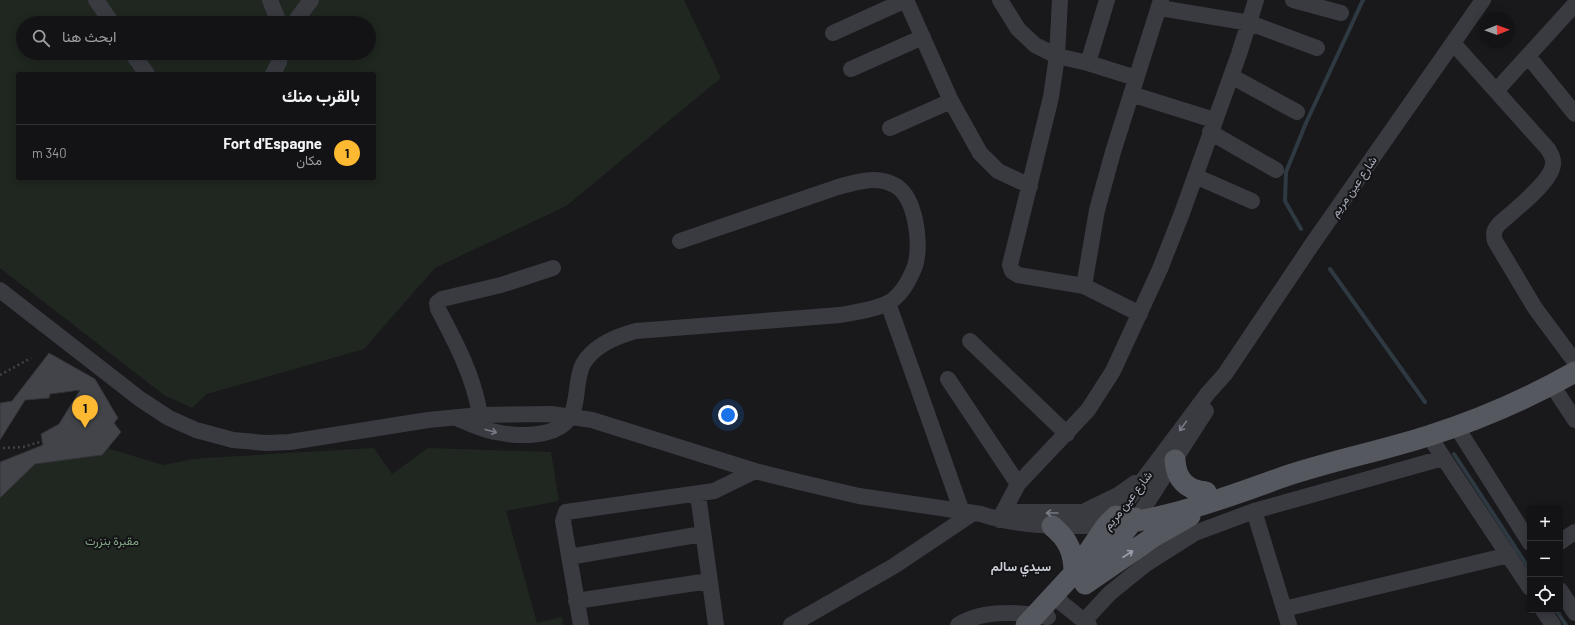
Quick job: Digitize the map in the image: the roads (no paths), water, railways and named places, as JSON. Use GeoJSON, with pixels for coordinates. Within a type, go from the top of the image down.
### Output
{"type":"FeatureCollection","features":[{"type":"Feature","properties":{"kind":"main road"},"geometry":{"type":"LineString","coordinates":[[1125,518],[1284,477],[1429,436],[1519,401],[1575,372]]}},
{"type":"Feature","properties":{"kind":"main road"},"geometry":{"type":"LineString","coordinates":[[1175,460],[1175,470],[1179,479],[1191,489],[1215,495]]}},
{"type":"Feature","properties":{"kind":"main road"},"geometry":{"type":"LineString","coordinates":[[1052,526],[1062,535],[1070,546],[1079,578],[1152,538],[1215,495]]}},
{"type":"Feature","properties":{"kind":"main road","name":"شارع عين مريم"},"geometry":{"type":"LineString","coordinates":[[1036,621],[1059,600],[1079,578],[1125,518]]}},
{"type":"Feature","properties":{"kind":"street"},"geometry":{"type":"LineString","coordinates":[[96,0],[107,16]]}},
{"type":"Feature","properties":{"kind":"street"},"geometry":{"type":"LineString","coordinates":[[270,0],[278,16]]}},
{"type":"Feature","properties":{"kind":"street"},"geometry":{"type":"LineString","coordinates":[[299,16],[311,0]]}},
{"type":"Feature","properties":{"kind":"street"},"geometry":{"type":"LineString","coordinates":[[833,33],[906,0],[973,143],[989,164],[998,171],[1030,186]]}},
{"type":"Feature","properties":{"kind":"street"},"geometry":{"type":"LineString","coordinates":[[1000,0],[1018,29],[1035,45],[1057,56],[1088,63],[1136,78]]}},
{"type":"Feature","properties":{"kind":"street"},"geometry":{"type":"LineString","coordinates":[[1060,0],[1057,56],[1051,97],[1010,265],[1012,271],[1024,277],[1084,286],[1140,314]]}},
{"type":"Feature","properties":{"kind":"street"},"geometry":{"type":"LineString","coordinates":[[1088,63],[1107,0]]}},
{"type":"Feature","properties":{"kind":"street"},"geometry":{"type":"LineString","coordinates":[[1001,516],[1018,484],[1038,461],[1067,434],[1088,410],[1113,371],[1160,269],[1250,23],[1256,0]]}},
{"type":"Feature","properties":{"kind":"street"},"geometry":{"type":"LineString","coordinates":[[1293,0],[1341,13]]}},
{"type":"Feature","properties":{"kind":"street","name":"شارع عين مريم"},"geometry":{"type":"LineString","coordinates":[[1125,518],[1150,471],[1208,393],[1225,374],[1309,249],[1483,0]]}},
{"type":"Feature","properties":{"kind":"street"},"geometry":{"type":"LineString","coordinates":[[1084,286],[1098,210],[1113,152],[1161,4],[1250,23],[1317,48]]}},
{"type":"Feature","properties":{"kind":"street"},"geometry":{"type":"LineString","coordinates":[[1496,91],[1575,4]]}},
{"type":"Feature","properties":{"kind":"street"},"geometry":{"type":"LineString","coordinates":[[851,69],[923,37]]}},
{"type":"Feature","properties":{"kind":"street"},"geometry":{"type":"LineString","coordinates":[[1454,43],[1548,149],[1553,159],[1554,165],[1548,178],[1494,230],[1495,241],[1535,308],[1575,362]]}},
{"type":"Feature","properties":{"kind":"street"},"geometry":{"type":"LineString","coordinates":[[1528,56],[1575,114]]}},
{"type":"Feature","properties":{"kind":"street"},"geometry":{"type":"LineString","coordinates":[[137,60],[146,72]]}},
{"type":"Feature","properties":{"kind":"street"},"geometry":{"type":"LineString","coordinates":[[274,72],[279,60]]}},
{"type":"Feature","properties":{"kind":"street"},"geometry":{"type":"LineString","coordinates":[[1231,76],[1297,112]]}},
{"type":"Feature","properties":{"kind":"street"},"geometry":{"type":"LineString","coordinates":[[1131,94],[1212,126],[1276,170]]}},
{"type":"Feature","properties":{"kind":"street"},"geometry":{"type":"LineString","coordinates":[[890,128],[952,101]]}},
{"type":"Feature","properties":{"kind":"street"},"geometry":{"type":"LineString","coordinates":[[1195,176],[1252,201]]}},
{"type":"Feature","properties":{"kind":"street"},"geometry":{"type":"LineString","coordinates":[[454,417],[495,432],[519,434],[544,433],[563,424],[570,416],[583,364],[600,346],[615,337],[636,331],[840,315],[888,302],[900,293],[907,282],[915,265],[917,249],[916,230],[911,202],[904,190],[893,184],[877,180],[860,181],[838,187],[680,241]]}},
{"type":"Feature","properties":{"kind":"street"},"geometry":{"type":"LineString","coordinates":[[480,415],[472,378],[438,309],[437,303],[442,299],[501,285],[553,268]]}},
{"type":"Feature","properties":{"kind":"street"},"geometry":{"type":"LineString","coordinates":[[0,290],[140,399],[169,418],[196,430],[233,440],[266,443],[290,442],[454,417],[551,414],[592,420],[755,471],[859,496],[1001,516],[1052,526],[1125,518]]}},
{"type":"Feature","properties":{"kind":"street"},"geometry":{"type":"LineString","coordinates":[[888,302],[972,513]]}},
{"type":"Feature","properties":{"kind":"street"},"geometry":{"type":"LineString","coordinates":[[970,341],[1067,434]]}},
{"type":"Feature","properties":{"kind":"street","name":"شارع عين مريم"},"geometry":{"type":"LineString","coordinates":[[1125,518],[1175,460],[1214,397],[1225,374]]}},
{"type":"Feature","properties":{"kind":"street"},"geometry":{"type":"LineString","coordinates":[[948,379],[1018,484]]}},
{"type":"Feature","properties":{"kind":"street"},"geometry":{"type":"LineString","coordinates":[[1552,384],[1572,409]]}},
{"type":"Feature","properties":{"kind":"street"},"geometry":{"type":"LineString","coordinates":[[1456,426],[1529,541]]}},
{"type":"Feature","properties":{"kind":"street"},"geometry":{"type":"LineString","coordinates":[[1429,436],[1442,458],[1527,583]]}},
{"type":"Feature","properties":{"kind":"street"},"geometry":{"type":"LineString","coordinates":[[1059,600],[1086,623],[1110,593],[1168,548],[1195,533],[1254,511],[1442,458]]}},
{"type":"Feature","properties":{"kind":"street"},"geometry":{"type":"LineString","coordinates":[[581,625],[568,558],[563,521],[566,512],[698,495],[714,491],[755,471]]}},
{"type":"Feature","properties":{"kind":"street"},"geometry":{"type":"LineString","coordinates":[[1080,513],[1118,495],[1150,471]]}},
{"type":"Feature","properties":{"kind":"street"},"geometry":{"type":"LineString","coordinates":[[698,495],[702,534],[716,625]]}},
{"type":"Feature","properties":{"kind":"street"},"geometry":{"type":"LineString","coordinates":[[1254,511],[1288,625]]}},
{"type":"Feature","properties":{"kind":"street"},"geometry":{"type":"LineString","coordinates":[[791,625],[894,566],[972,513]]}},
{"type":"Feature","properties":{"kind":"street"},"geometry":{"type":"LineString","coordinates":[[1001,516],[1080,513],[1125,518]]}},
{"type":"Feature","properties":{"kind":"street"},"geometry":{"type":"LineString","coordinates":[[1562,541],[1575,532]]}},
{"type":"Feature","properties":{"kind":"street"},"geometry":{"type":"LineString","coordinates":[[568,558],[702,534]]}},
{"type":"Feature","properties":{"kind":"street"},"geometry":{"type":"LineString","coordinates":[[1284,610],[1509,555]]}},
{"type":"Feature","properties":{"kind":"street"},"geometry":{"type":"LineString","coordinates":[[576,601],[709,581]]}},
{"type":"Feature","properties":{"kind":"street"},"geometry":{"type":"LineString","coordinates":[[1563,595],[1575,613]]}},
{"type":"Feature","properties":{"kind":"street"},"geometry":{"type":"LineString","coordinates":[[1545,613],[1553,625]]}},
{"type":"Feature","properties":{"kind":"street"},"geometry":{"type":"LineString","coordinates":[[958,625],[970,618],[982,615],[1036,621]]}},
{"type":"Feature","properties":{"kind":"waterway"},"geometry":{"type":"LineString","coordinates":[[1301,229],[1285,201],[1286,172],[1306,123],[1363,0]]}},
{"type":"Feature","properties":{"kind":"waterway"},"geometry":{"type":"LineString","coordinates":[[1330,269],[1425,402]]}},
{"type":"Feature","properties":{"kind":"waterway"},"geometry":{"type":"LineString","coordinates":[[1454,454],[1527,565]]}},
{"type":"Feature","properties":{"kind":"waterway"},"geometry":{"type":"LineString","coordinates":[[1558,613],[1566,625]]}},
{"type":"Feature","properties":{"kind":"place","name":"Fort d'Espagne"},"geometry":{"type":"Point","coordinates":[85,428]}},
{"type":"Feature","properties":{"kind":"district","name":"سيدي سالم"},"geometry":{"type":"Point","coordinates":[1021,566]}},
{"type":"Feature","properties":{"kind":"park label","name":"مقبرة بنزرت"},"geometry":{"type":"Point","coordinates":[112,540]}}]}
